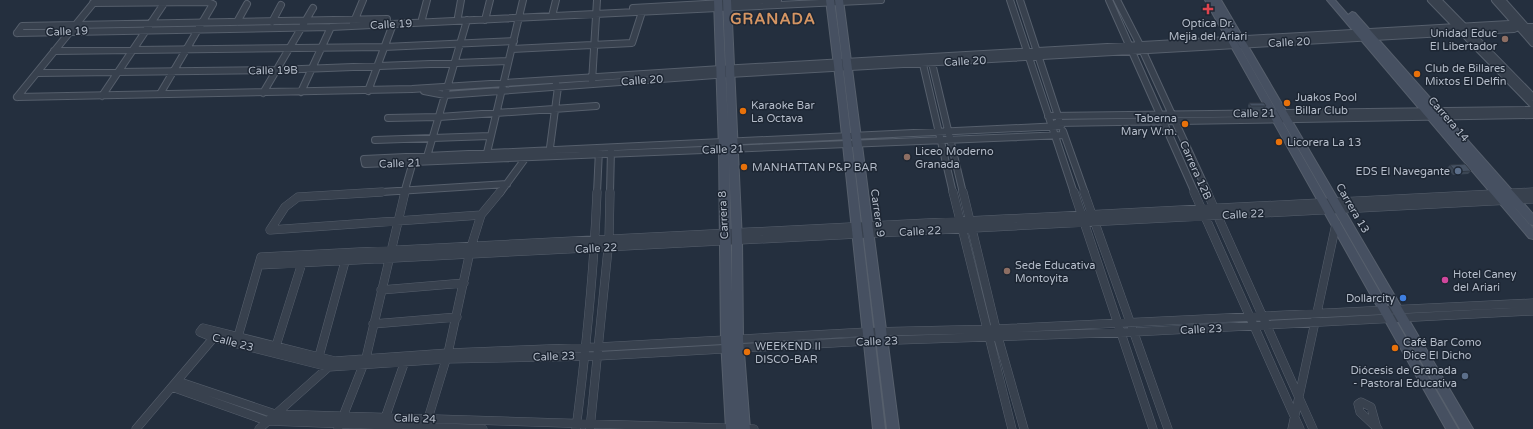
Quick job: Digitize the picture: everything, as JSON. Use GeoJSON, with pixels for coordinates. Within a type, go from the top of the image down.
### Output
{"type":"FeatureCollection","features":[{"type":"Feature","properties":{"kind":"street"},"geometry":{"type":"LineString","coordinates":[[353,23],[364,0]]}},
{"type":"Feature","properties":{"kind":"street"},"geometry":{"type":"LineString","coordinates":[[422,19],[427,0]]}},
{"type":"Feature","properties":{"kind":"street"},"geometry":{"type":"LineString","coordinates":[[458,17],[461,0]]}},
{"type":"Feature","properties":{"kind":"street"},"geometry":{"type":"LineString","coordinates":[[485,18],[490,0]]}},
{"type":"Feature","properties":{"kind":"street"},"geometry":{"type":"LineString","coordinates":[[486,156],[523,0]]}},
{"type":"Feature","properties":{"kind":"street"},"geometry":{"type":"LineString","coordinates":[[553,15],[556,0]]}},
{"type":"Feature","properties":{"kind":"street"},"geometry":{"type":"LineString","coordinates":[[592,81],[597,0]]}},
{"type":"Feature","properties":{"kind":"street","name":"Calle 19"},"geometry":{"type":"LineString","coordinates":[[485,18],[458,17],[353,23],[331,27],[301,28],[148,30],[73,28],[22,26],[17,33],[73,28],[151,24],[305,21],[353,23],[393,24],[630,10],[644,11],[778,0]]}},
{"type":"Feature","properties":{"kind":"street","name":"Calle 19"},"geometry":{"type":"LineString","coordinates":[[722,4],[881,0]]}},
{"type":"Feature","properties":{"kind":"street"},"geometry":{"type":"LineString","coordinates":[[1010,0],[1049,122],[1153,429]]}},
{"type":"Feature","properties":{"kind":"street"},"geometry":{"type":"LineString","coordinates":[[1020,0],[1064,135],[1168,429]]}},
{"type":"Feature","properties":{"kind":"street","name":"Carrera 12B"},"geometry":{"type":"LineString","coordinates":[[1109,0],[1160,118],[1300,429]]}},
{"type":"Feature","properties":{"kind":"street","name":"Carrera 12B"},"geometry":{"type":"LineString","coordinates":[[1117,0],[1141,48],[1213,208],[1243,270],[1313,429]]}},
{"type":"Feature","properties":{"kind":"street","name":"Carrera 13"},"geometry":{"type":"LineString","coordinates":[[1209,0],[1238,43]]}},
{"type":"Feature","properties":{"kind":"street","name":"Carrera 13"},"geometry":{"type":"LineString","coordinates":[[1217,0],[1238,43],[1332,206],[1400,314],[1467,429]]}},
{"type":"Feature","properties":{"kind":"street","name":"Carrera 14"},"geometry":{"type":"LineString","coordinates":[[1331,0],[1366,35]]}},
{"type":"Feature","properties":{"kind":"street","name":"Carrera 14"},"geometry":{"type":"LineString","coordinates":[[1340,0],[1366,35],[1434,114],[1487,169],[1521,222],[1533,235]]}},
{"type":"Feature","properties":{"kind":"street"},"geometry":{"type":"LineString","coordinates":[[1431,0],[1533,97]]}},
{"type":"Feature","properties":{"kind":"street"},"geometry":{"type":"LineString","coordinates":[[1438,0],[1533,105]]}},
{"type":"Feature","properties":{"kind":"street"},"geometry":{"type":"LineString","coordinates":[[1495,0],[1533,43]]}},
{"type":"Feature","properties":{"kind":"street"},"geometry":{"type":"LineString","coordinates":[[1502,0],[1533,35]]}},
{"type":"Feature","properties":{"kind":"street","name":"Carrera 9"},"geometry":{"type":"LineString","coordinates":[[834,1],[852,140],[868,230],[883,336],[893,429]]}},
{"type":"Feature","properties":{"kind":"street"},"geometry":{"type":"LineString","coordinates":[[37,73],[95,2],[213,4],[160,94]]}},
{"type":"Feature","properties":{"kind":"street"},"geometry":{"type":"LineString","coordinates":[[102,96],[148,30],[165,2]]}},
{"type":"Feature","properties":{"kind":"street"},"geometry":{"type":"LineString","coordinates":[[237,22],[247,4]]}},
{"type":"Feature","properties":{"kind":"street","name":"Carrera 8"},"geometry":{"type":"LineString","coordinates":[[722,4],[728,146],[736,237],[732,344],[732,429]]}},
{"type":"Feature","properties":{"kind":"street"},"geometry":{"type":"LineString","coordinates":[[272,22],[281,5]]}},
{"type":"Feature","properties":{"kind":"street"},"geometry":{"type":"LineString","coordinates":[[263,93],[313,8]]}},
{"type":"Feature","properties":{"kind":"street"},"geometry":{"type":"LineString","coordinates":[[512,49],[632,43],[644,11]]}},
{"type":"Feature","properties":{"kind":"street"},"geometry":{"type":"LineString","coordinates":[[426,159],[467,20]]}},
{"type":"Feature","properties":{"kind":"street"},"geometry":{"type":"LineString","coordinates":[[368,91],[393,24]]}},
{"type":"Feature","properties":{"kind":"street"},"geometry":{"type":"LineString","coordinates":[[301,92],[331,27]]}},
{"type":"Feature","properties":{"kind":"street","name":"Calle 20"},"geometry":{"type":"LineString","coordinates":[[412,89],[445,95],[555,80],[592,81],[1027,54],[1463,29],[1514,29],[1518,27],[1533,27]]}},
{"type":"Feature","properties":{"kind":"street"},"geometry":{"type":"LineString","coordinates":[[54,51],[133,52],[384,47],[514,40]]}},
{"type":"Feature","properties":{"kind":"street"},"geometry":{"type":"LineString","coordinates":[[931,60],[972,224],[997,333],[1024,429]]}},
{"type":"Feature","properties":{"kind":"street","name":"Calle 19B"},"geometry":{"type":"LineString","coordinates":[[37,73],[276,70],[454,65],[508,61]]}},
{"type":"Feature","properties":{"kind":"street"},"geometry":{"type":"LineString","coordinates":[[923,61],[960,221],[1012,429]]}},
{"type":"Feature","properties":{"kind":"street","name":"Calle 20"},"geometry":{"type":"LineString","coordinates":[[37,73],[17,97],[368,91],[448,86],[558,87],[592,81]]}},
{"type":"Feature","properties":{"kind":"street"},"geometry":{"type":"LineString","coordinates":[[550,154],[558,87],[555,80]]}},
{"type":"Feature","properties":{"kind":"street"},"geometry":{"type":"LineString","coordinates":[[1043,102],[1054,102]]}},
{"type":"Feature","properties":{"kind":"street"},"geometry":{"type":"LineString","coordinates":[[388,118],[439,117],[596,106]]}},
{"type":"Feature","properties":{"kind":"street","name":"Calle 21"},"geometry":{"type":"LineString","coordinates":[[413,160],[364,159],[365,164],[486,156],[852,140],[1049,122],[1160,118],[1434,114],[1533,110]]}},
{"type":"Feature","properties":{"kind":"street","name":"Carrera 14"},"geometry":{"type":"LineString","coordinates":[[1434,114],[1476,170],[1533,221]]}},
{"type":"Feature","properties":{"kind":"street","name":"Calle 21"},"geometry":{"type":"LineString","coordinates":[[1434,114],[1533,116]]}},
{"type":"Feature","properties":{"kind":"street","name":"Calle 21"},"geometry":{"type":"LineString","coordinates":[[1049,122],[1060,122]]}},
{"type":"Feature","properties":{"kind":"street","name":"Calle 21"},"geometry":{"type":"LineString","coordinates":[[852,140],[951,140],[1064,135]]}},
{"type":"Feature","properties":{"kind":"street"},"geometry":{"type":"LineString","coordinates":[[375,140],[490,136]]}},
{"type":"Feature","properties":{"kind":"street","name":"Carrera 9"},"geometry":{"type":"LineString","coordinates":[[852,140],[856,230],[867,336],[879,429]]}},
{"type":"Feature","properties":{"kind":"street","name":"Carrera 8"},"geometry":{"type":"LineString","coordinates":[[728,146],[725,237],[732,344],[744,429]]}},
{"type":"Feature","properties":{"kind":"street"},"geometry":{"type":"LineString","coordinates":[[576,426],[585,351],[594,244],[599,151]]}},
{"type":"Feature","properties":{"kind":"street"},"geometry":{"type":"LineString","coordinates":[[590,426],[608,243],[611,151]]}},
{"type":"Feature","properties":{"kind":"street"},"geometry":{"type":"LineString","coordinates":[[427,423],[447,356],[471,250],[481,215],[507,184],[527,155]]}},
{"type":"Feature","properties":{"kind":"street"},"geometry":{"type":"LineString","coordinates":[[341,423],[365,360],[372,324],[404,190],[413,160]]}},
{"type":"Feature","properties":{"kind":"street"},"geometry":{"type":"LineString","coordinates":[[1476,170],[1487,169]]}},
{"type":"Feature","properties":{"kind":"street"},"geometry":{"type":"LineString","coordinates":[[481,215],[270,230],[285,207],[298,197],[507,184]]}},
{"type":"Feature","properties":{"kind":"street","name":"Calle 22"},"geometry":{"type":"LineString","coordinates":[[1082,219],[1092,214],[1213,208],[1393,206],[1506,197],[1533,192]]}},
{"type":"Feature","properties":{"kind":"street","name":"Calle 22"},"geometry":{"type":"LineString","coordinates":[[868,230],[960,221],[972,224],[1082,219],[1095,222],[1217,216],[1332,206],[1388,199],[1506,197],[1533,199]]}},
{"type":"Feature","properties":{"kind":"street"},"geometry":{"type":"LineString","coordinates":[[1388,199],[1393,206]]}},
{"type":"Feature","properties":{"kind":"street","name":"Carrera 13"},"geometry":{"type":"LineString","coordinates":[[1332,206],[1336,224],[1452,429]]}},
{"type":"Feature","properties":{"kind":"street"},"geometry":{"type":"LineString","coordinates":[[1521,222],[1533,221]]}},
{"type":"Feature","properties":{"kind":"street","name":"Calle 22"},"geometry":{"type":"LineString","coordinates":[[260,261],[302,263],[390,251],[471,250],[856,230],[963,229],[972,224]]}},
{"type":"Feature","properties":{"kind":"street"},"geometry":{"type":"LineString","coordinates":[[1292,429],[1316,323],[1336,224]]}},
{"type":"Feature","properties":{"kind":"street","name":"Calle 22"},"geometry":{"type":"LineString","coordinates":[[260,261],[346,257],[388,259],[471,250]]}},
{"type":"Feature","properties":{"kind":"street"},"geometry":{"type":"LineString","coordinates":[[318,360],[346,257]]}},
{"type":"Feature","properties":{"kind":"street"},"geometry":{"type":"LineString","coordinates":[[237,340],[260,261]]}},
{"type":"Feature","properties":{"kind":"street"},"geometry":{"type":"LineString","coordinates":[[275,349],[302,263]]}},
{"type":"Feature","properties":{"kind":"street"},"geometry":{"type":"LineString","coordinates":[[1228,270],[1243,270]]}},
{"type":"Feature","properties":{"kind":"street"},"geometry":{"type":"LineString","coordinates":[[381,290],[464,284]]}},
{"type":"Feature","properties":{"kind":"street","name":"Calle 23"},"geometry":{"type":"LineString","coordinates":[[1400,314],[1496,304],[1533,303]]}},
{"type":"Feature","properties":{"kind":"street"},"geometry":{"type":"LineString","coordinates":[[1496,304],[1503,313]]}},
{"type":"Feature","properties":{"kind":"street","name":"Calle 23"},"geometry":{"type":"LineString","coordinates":[[997,333],[1131,322],[1317,313],[1400,314],[1503,313],[1533,311]]}},
{"type":"Feature","properties":{"kind":"street","name":"Calle 23"},"geometry":{"type":"LineString","coordinates":[[174,384],[216,335],[332,364],[365,360],[598,351],[867,336],[1134,332],[1268,326],[1316,323],[1388,314]]}},
{"type":"Feature","properties":{"kind":"street"},"geometry":{"type":"LineString","coordinates":[[372,324],[456,317]]}},
{"type":"Feature","properties":{"kind":"street","name":"Calle 23"},"geometry":{"type":"LineString","coordinates":[[365,360],[405,361],[447,356]]}},
{"type":"Feature","properties":{"kind":"street"},"geometry":{"type":"LineString","coordinates":[[384,421],[405,361]]}},
{"type":"Feature","properties":{"kind":"street"},"geometry":{"type":"LineString","coordinates":[[259,429],[332,364]]}},
{"type":"Feature","properties":{"kind":"street"},"geometry":{"type":"LineString","coordinates":[[137,429],[174,384]]}},
{"type":"Feature","properties":{"kind":"street","name":"Calle 24"},"geometry":{"type":"LineString","coordinates":[[174,384],[275,414],[341,423]]}},
{"type":"Feature","properties":{"kind":"street","name":"Calle 24"},"geometry":{"type":"LineString","coordinates":[[174,384],[267,421],[341,423],[384,421],[427,423],[482,429]]}},
{"type":"Feature","properties":{"kind":"street","name":"Calle 24"},"geometry":{"type":"LineString","coordinates":[[447,425],[754,429]]}},
{"type":"Feature","properties":{"kind":"building"},"geometry":{"type":"Polygon","coordinates":[[[1249,103],[1264,103],[1266,106],[1251,106],[1249,103]]]}},
{"type":"Feature","properties":{"kind":"building"},"geometry":{"type":"Polygon","coordinates":[[[1465,164],[1471,171],[1456,172],[1450,165],[1465,164]]]}},
{"type":"Feature","properties":{"kind":"place","name":"Optica Dr. Mejia del Ariari"},"geometry":{"type":"Point","coordinates":[1208,9]}},
{"type":"Feature","properties":{"kind":"place","name":"Unidad Educ El Libertador"},"geometry":{"type":"Point","coordinates":[1505,39]}},
{"type":"Feature","properties":{"kind":"place","name":"Club de Billares Mixtos El Delfin"},"geometry":{"type":"Point","coordinates":[1417,74]}},
{"type":"Feature","properties":{"kind":"place","name":"Juakos Pool Billar Club"},"geometry":{"type":"Point","coordinates":[1287,103]}},
{"type":"Feature","properties":{"kind":"place","name":"Karaoke Bar La Octava"},"geometry":{"type":"Point","coordinates":[743,111]}},
{"type":"Feature","properties":{"kind":"place","name":"Taberna Mary W.m."},"geometry":{"type":"Point","coordinates":[1185,124]}},
{"type":"Feature","properties":{"kind":"place","name":"Licorera La 13"},"geometry":{"type":"Point","coordinates":[1279,142]}},
{"type":"Feature","properties":{"kind":"place","name":"Liceo Moderno Granada"},"geometry":{"type":"Point","coordinates":[907,157]}},
{"type":"Feature","properties":{"kind":"place","name":"MANHATTAN P&P BAR"},"geometry":{"type":"Point","coordinates":[744,167]}},
{"type":"Feature","properties":{"kind":"place","name":"EDS El Navegante"},"geometry":{"type":"Point","coordinates":[1458,171]}},
{"type":"Feature","properties":{"kind":"place","name":"Sede Educativa Montoyita"},"geometry":{"type":"Point","coordinates":[1007,271]}},
{"type":"Feature","properties":{"kind":"place","name":"Hotel Caney del Ariari"},"geometry":{"type":"Point","coordinates":[1445,280]}},
{"type":"Feature","properties":{"kind":"place","name":"Dollarcity"},"geometry":{"type":"Point","coordinates":[1403,298]}},
{"type":"Feature","properties":{"kind":"place","name":"Café Bar Como Dice El Dicho"},"geometry":{"type":"Point","coordinates":[1395,348]}},
{"type":"Feature","properties":{"kind":"place","name":"WEEKEND II DISCO-BAR"},"geometry":{"type":"Point","coordinates":[747,352]}},
{"type":"Feature","properties":{"kind":"place","name":"Diócesis de Granada - Pastoral Educativa"},"geometry":{"type":"Point","coordinates":[1465,376]}},
{"type":"Feature","properties":{"kind":"district","name":"GRANADA"},"geometry":{"type":"Point","coordinates":[773,19]}}]}
